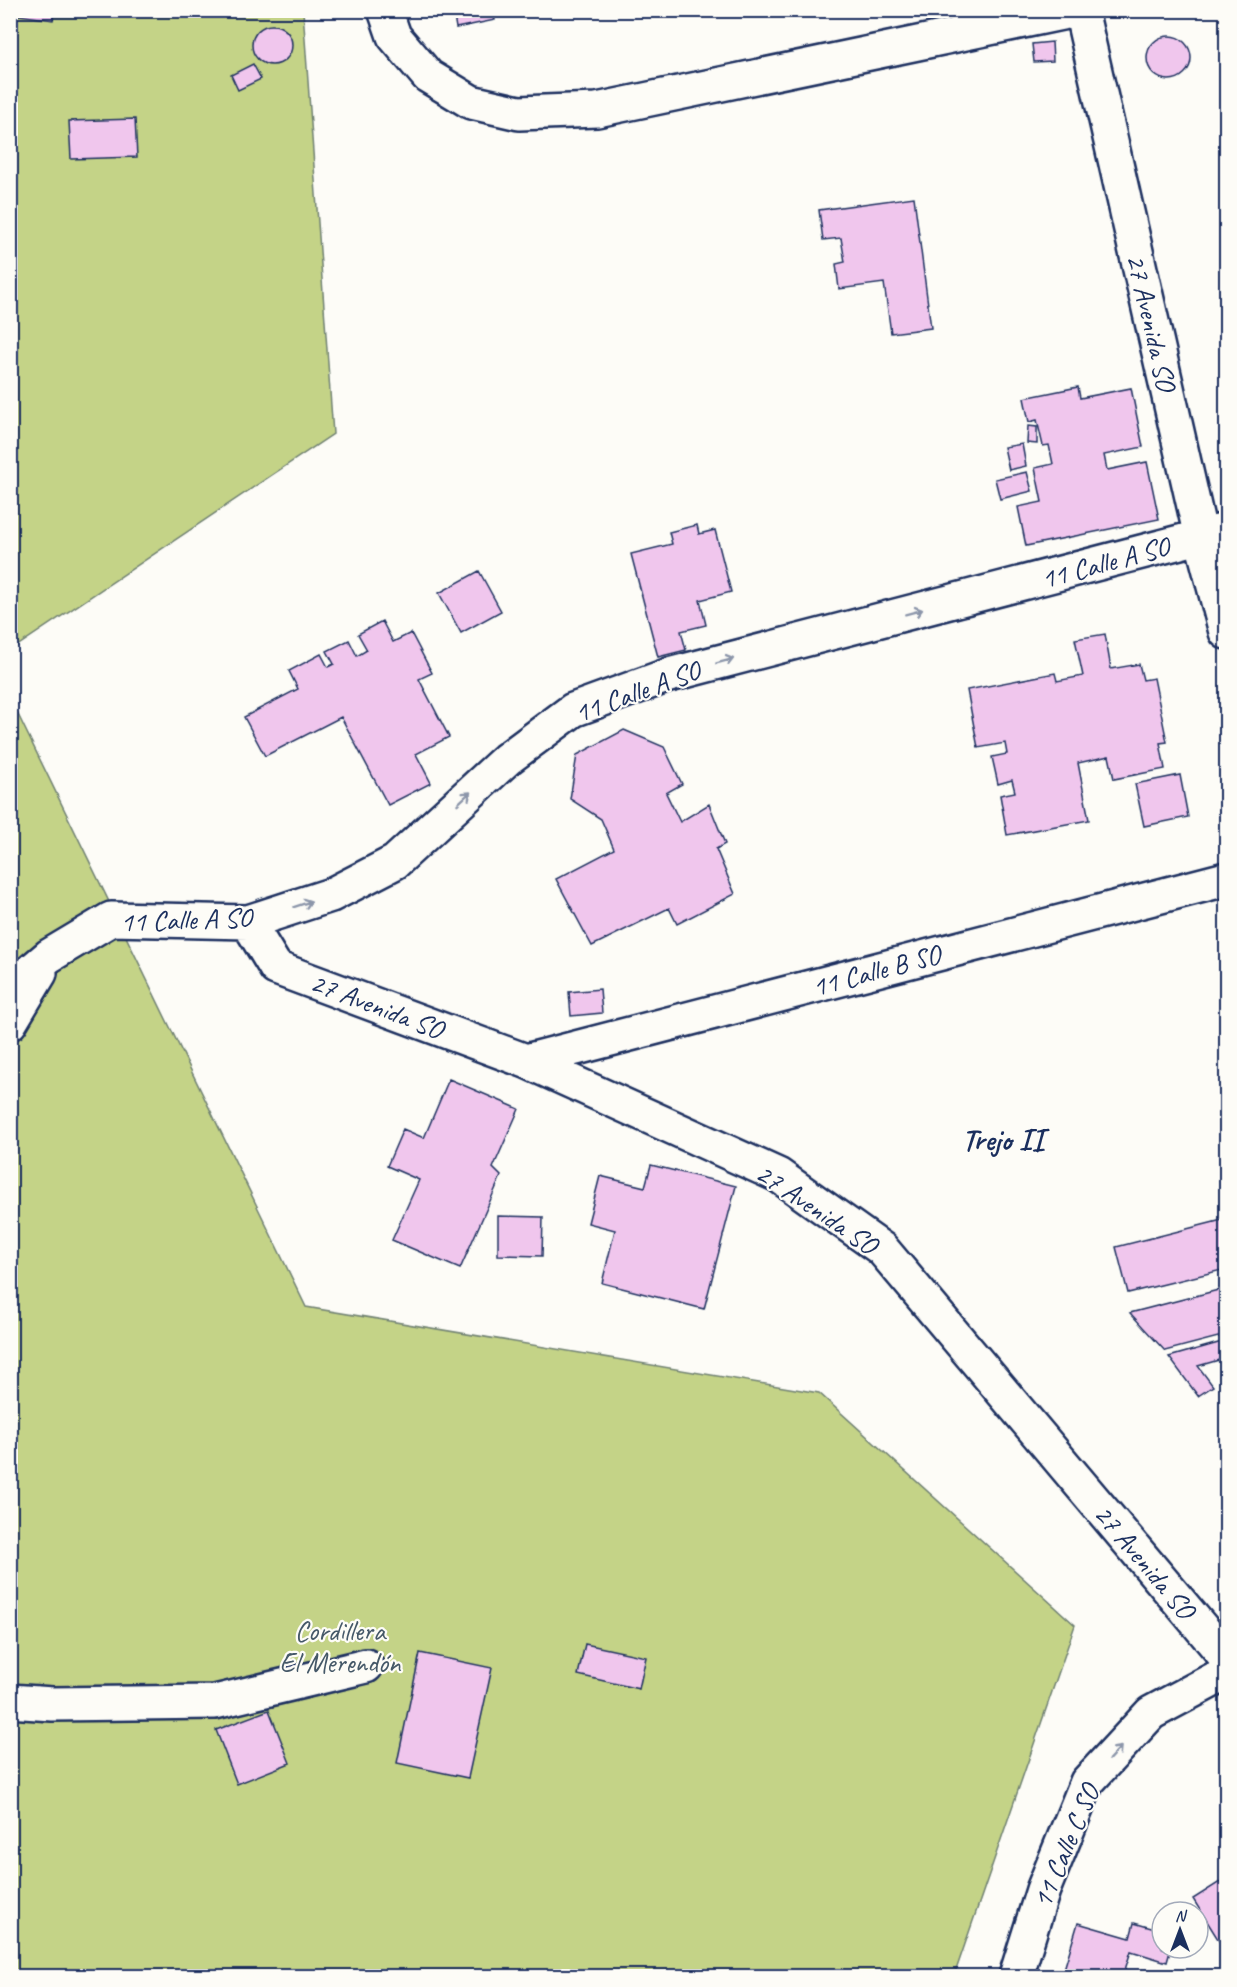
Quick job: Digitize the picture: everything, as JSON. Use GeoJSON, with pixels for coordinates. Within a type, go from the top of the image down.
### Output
{"type":"FeatureCollection","features":[{"type":"Feature","properties":{"kind":"street"},"geometry":{"type":"LineString","coordinates":[[385,10],[394,36],[428,76],[471,102],[519,113],[597,110],[1076,10]]}},
{"type":"Feature","properties":{"kind":"street","name":"27 Avenida SO"},"geometry":{"type":"LineString","coordinates":[[1081,10],[1214,534],[1227,632]]}},
{"type":"Feature","properties":{"kind":"street","name":"11 Calle A SO"},"geometry":{"type":"LineString","coordinates":[[10,989],[49,956],[111,920],[248,922],[331,895],[395,862],[507,759],[573,710],[669,675],[1214,534]]}},
{"type":"Feature","properties":{"kind":"street","name":"11 Calle B SO"},"geometry":{"type":"LineString","coordinates":[[525,1061],[1227,879]]}},
{"type":"Feature","properties":{"kind":"street","name":"27 Avenida SO"},"geometry":{"type":"LineString","coordinates":[[248,922],[276,968],[525,1061],[778,1175],[882,1249],[1227,1657]]}},
{"type":"Feature","properties":{"kind":"street"},"geometry":{"type":"LineString","coordinates":[[10,1023],[49,956]]}},
{"type":"Feature","properties":{"kind":"street"},"geometry":{"type":"LineString","coordinates":[[10,1701],[52,1704],[215,1702],[366,1666]]}},
{"type":"Feature","properties":{"kind":"street","name":"11 Calle C SO"},"geometry":{"type":"LineString","coordinates":[[1016,1977],[1043,1890],[1087,1782],[1151,1713],[1227,1673]]}},
{"type":"Feature","properties":{"kind":"green space"},"geometry":{"type":"Polygon","coordinates":[[[11,11],[303,11],[333,434],[11,650],[11,11]]]}},
{"type":"Feature","properties":{"kind":"green space","name":"Cordillera El Merendón"},"geometry":{"type":"Polygon","coordinates":[[[10,698],[306,1307],[819,1393],[1075,1625],[954,1976],[11,1976],[10,698]]]}},
{"type":"Feature","properties":{"kind":"building"},"geometry":{"type":"Polygon","coordinates":[[[12,10],[54,10],[53,20],[11,14],[12,10]]]}},
{"type":"Feature","properties":{"kind":"building"},"geometry":{"type":"Polygon","coordinates":[[[453,10],[493,10],[495,20],[456,28],[453,10]]]}},
{"type":"Feature","properties":{"kind":"building"},"geometry":{"type":"Polygon","coordinates":[[[272,25],[280,26],[286,31],[291,37],[291,53],[286,59],[280,64],[272,65],[264,64],[258,59],[253,53],[252,45],[253,37],[258,31],[264,26],[272,25]]]}},
{"type":"Feature","properties":{"kind":"building"},"geometry":{"type":"Polygon","coordinates":[[[1169,36],[1178,37],[1185,42],[1190,49],[1190,67],[1185,74],[1178,79],[1169,80],[1160,79],[1153,74],[1148,67],[1147,58],[1148,49],[1153,42],[1160,37],[1169,36]]]}},
{"type":"Feature","properties":{"kind":"building"},"geometry":{"type":"Polygon","coordinates":[[[1052,42],[1053,61],[1034,62],[1032,44],[1052,42]]]}},
{"type":"Feature","properties":{"kind":"building"},"geometry":{"type":"Polygon","coordinates":[[[253,64],[261,79],[238,90],[231,75],[253,64]]]}},
{"type":"Feature","properties":{"kind":"building"},"geometry":{"type":"Polygon","coordinates":[[[135,119],[137,157],[71,159],[69,121],[135,119]]]}},
{"type":"Feature","properties":{"kind":"building"},"geometry":{"type":"Polygon","coordinates":[[[914,197],[931,328],[891,333],[884,283],[839,289],[836,264],[845,262],[841,238],[823,240],[819,210],[914,197]]]}},
{"type":"Feature","properties":{"kind":"building"},"geometry":{"type":"Polygon","coordinates":[[[1078,387],[1080,398],[1131,388],[1143,447],[1104,455],[1107,470],[1147,462],[1159,519],[1026,546],[1018,507],[1042,502],[1035,468],[1053,464],[1049,445],[1043,446],[1037,420],[1029,422],[1024,398],[1078,387]]]}},
{"type":"Feature","properties":{"kind":"building"},"geometry":{"type":"Polygon","coordinates":[[[1028,426],[1037,427],[1037,444],[1027,443],[1028,426]]]}},
{"type":"Feature","properties":{"kind":"building"},"geometry":{"type":"Polygon","coordinates":[[[1022,444],[1026,466],[1009,470],[1004,447],[1022,444]]]}},
{"type":"Feature","properties":{"kind":"building"},"geometry":{"type":"Polygon","coordinates":[[[1027,472],[1032,491],[1000,499],[995,479],[1027,472]]]}},
{"type":"Feature","properties":{"kind":"building"},"geometry":{"type":"Polygon","coordinates":[[[697,525],[699,534],[715,530],[731,592],[700,600],[706,625],[681,631],[686,650],[658,657],[631,554],[672,544],[669,532],[697,525]]]}},
{"type":"Feature","properties":{"kind":"building"},"geometry":{"type":"Polygon","coordinates":[[[479,571],[501,611],[461,633],[439,593],[479,571]]]}},
{"type":"Feature","properties":{"kind":"building"},"geometry":{"type":"Polygon","coordinates":[[[382,621],[393,642],[411,633],[432,673],[419,679],[449,737],[416,754],[431,783],[388,805],[341,717],[265,756],[244,717],[298,689],[289,671],[321,654],[328,667],[334,664],[327,651],[349,640],[357,656],[367,650],[358,634],[382,621]]]}},
{"type":"Feature","properties":{"kind":"building"},"geometry":{"type":"Polygon","coordinates":[[[1105,634],[1111,669],[1139,664],[1143,680],[1154,678],[1167,742],[1160,743],[1165,769],[1114,779],[1109,756],[1078,763],[1089,820],[1007,835],[1000,795],[1015,792],[1012,780],[998,784],[992,757],[1007,754],[1005,743],[978,748],[967,690],[1055,673],[1057,681],[1083,676],[1075,639],[1105,634]]]}},
{"type":"Feature","properties":{"kind":"building"},"geometry":{"type":"Polygon","coordinates":[[[624,730],[664,747],[682,784],[666,793],[680,822],[709,804],[725,844],[716,849],[735,894],[677,924],[669,908],[592,946],[556,879],[614,849],[601,819],[570,799],[577,755],[624,730]]]}},
{"type":"Feature","properties":{"kind":"building"},"geometry":{"type":"Polygon","coordinates":[[[1180,775],[1188,817],[1144,826],[1135,784],[1180,775]]]}},
{"type":"Feature","properties":{"kind":"building"},"geometry":{"type":"Polygon","coordinates":[[[600,989],[602,1013],[571,1016],[569,992],[600,989]]]}},
{"type":"Feature","properties":{"kind":"building"},"geometry":{"type":"Polygon","coordinates":[[[449,1079],[519,1109],[493,1168],[501,1176],[460,1269],[392,1240],[419,1180],[387,1166],[403,1129],[424,1138],[449,1079]]]}},
{"type":"Feature","properties":{"kind":"building"},"geometry":{"type":"Polygon","coordinates":[[[651,1165],[736,1186],[704,1309],[602,1283],[615,1230],[588,1223],[600,1176],[645,1187],[651,1165]]]}},
{"type":"Feature","properties":{"kind":"building"},"geometry":{"type":"Polygon","coordinates":[[[498,1216],[543,1217],[542,1256],[498,1255],[498,1216]]]}},
{"type":"Feature","properties":{"kind":"building"},"geometry":{"type":"Polygon","coordinates":[[[1226,1219],[1226,1269],[1128,1293],[1116,1247],[1226,1219]]]}},
{"type":"Feature","properties":{"kind":"building"},"geometry":{"type":"Polygon","coordinates":[[[1226,1288],[1226,1335],[1165,1351],[1130,1313],[1226,1288]]]}},
{"type":"Feature","properties":{"kind":"building"},"geometry":{"type":"Polygon","coordinates":[[[1222,1342],[1226,1358],[1198,1366],[1213,1386],[1198,1396],[1169,1357],[1222,1342]]]}},
{"type":"Feature","properties":{"kind":"building"},"geometry":{"type":"Polygon","coordinates":[[[585,1644],[646,1657],[639,1689],[578,1675],[585,1644]]]}},
{"type":"Feature","properties":{"kind":"building"},"geometry":{"type":"Polygon","coordinates":[[[420,1653],[492,1668],[468,1778],[397,1763],[420,1653]]]}},
{"type":"Feature","properties":{"kind":"building"},"geometry":{"type":"Polygon","coordinates":[[[269,1710],[290,1763],[237,1784],[216,1730],[269,1710]]]}},
{"type":"Feature","properties":{"kind":"building"},"geometry":{"type":"Polygon","coordinates":[[[1226,1878],[1226,1952],[1210,1926],[1210,1900],[1193,1899],[1226,1878]]]}},
{"type":"Feature","properties":{"kind":"building"},"geometry":{"type":"Polygon","coordinates":[[[1078,1923],[1130,1938],[1134,1923],[1150,1928],[1150,1957],[1131,1951],[1123,1976],[1062,1976],[1078,1923]]]}},
{"type":"Feature","properties":{"kind":"district","name":"Trejo II"},"geometry":{"type":"Point","coordinates":[1003,1140]}}]}
